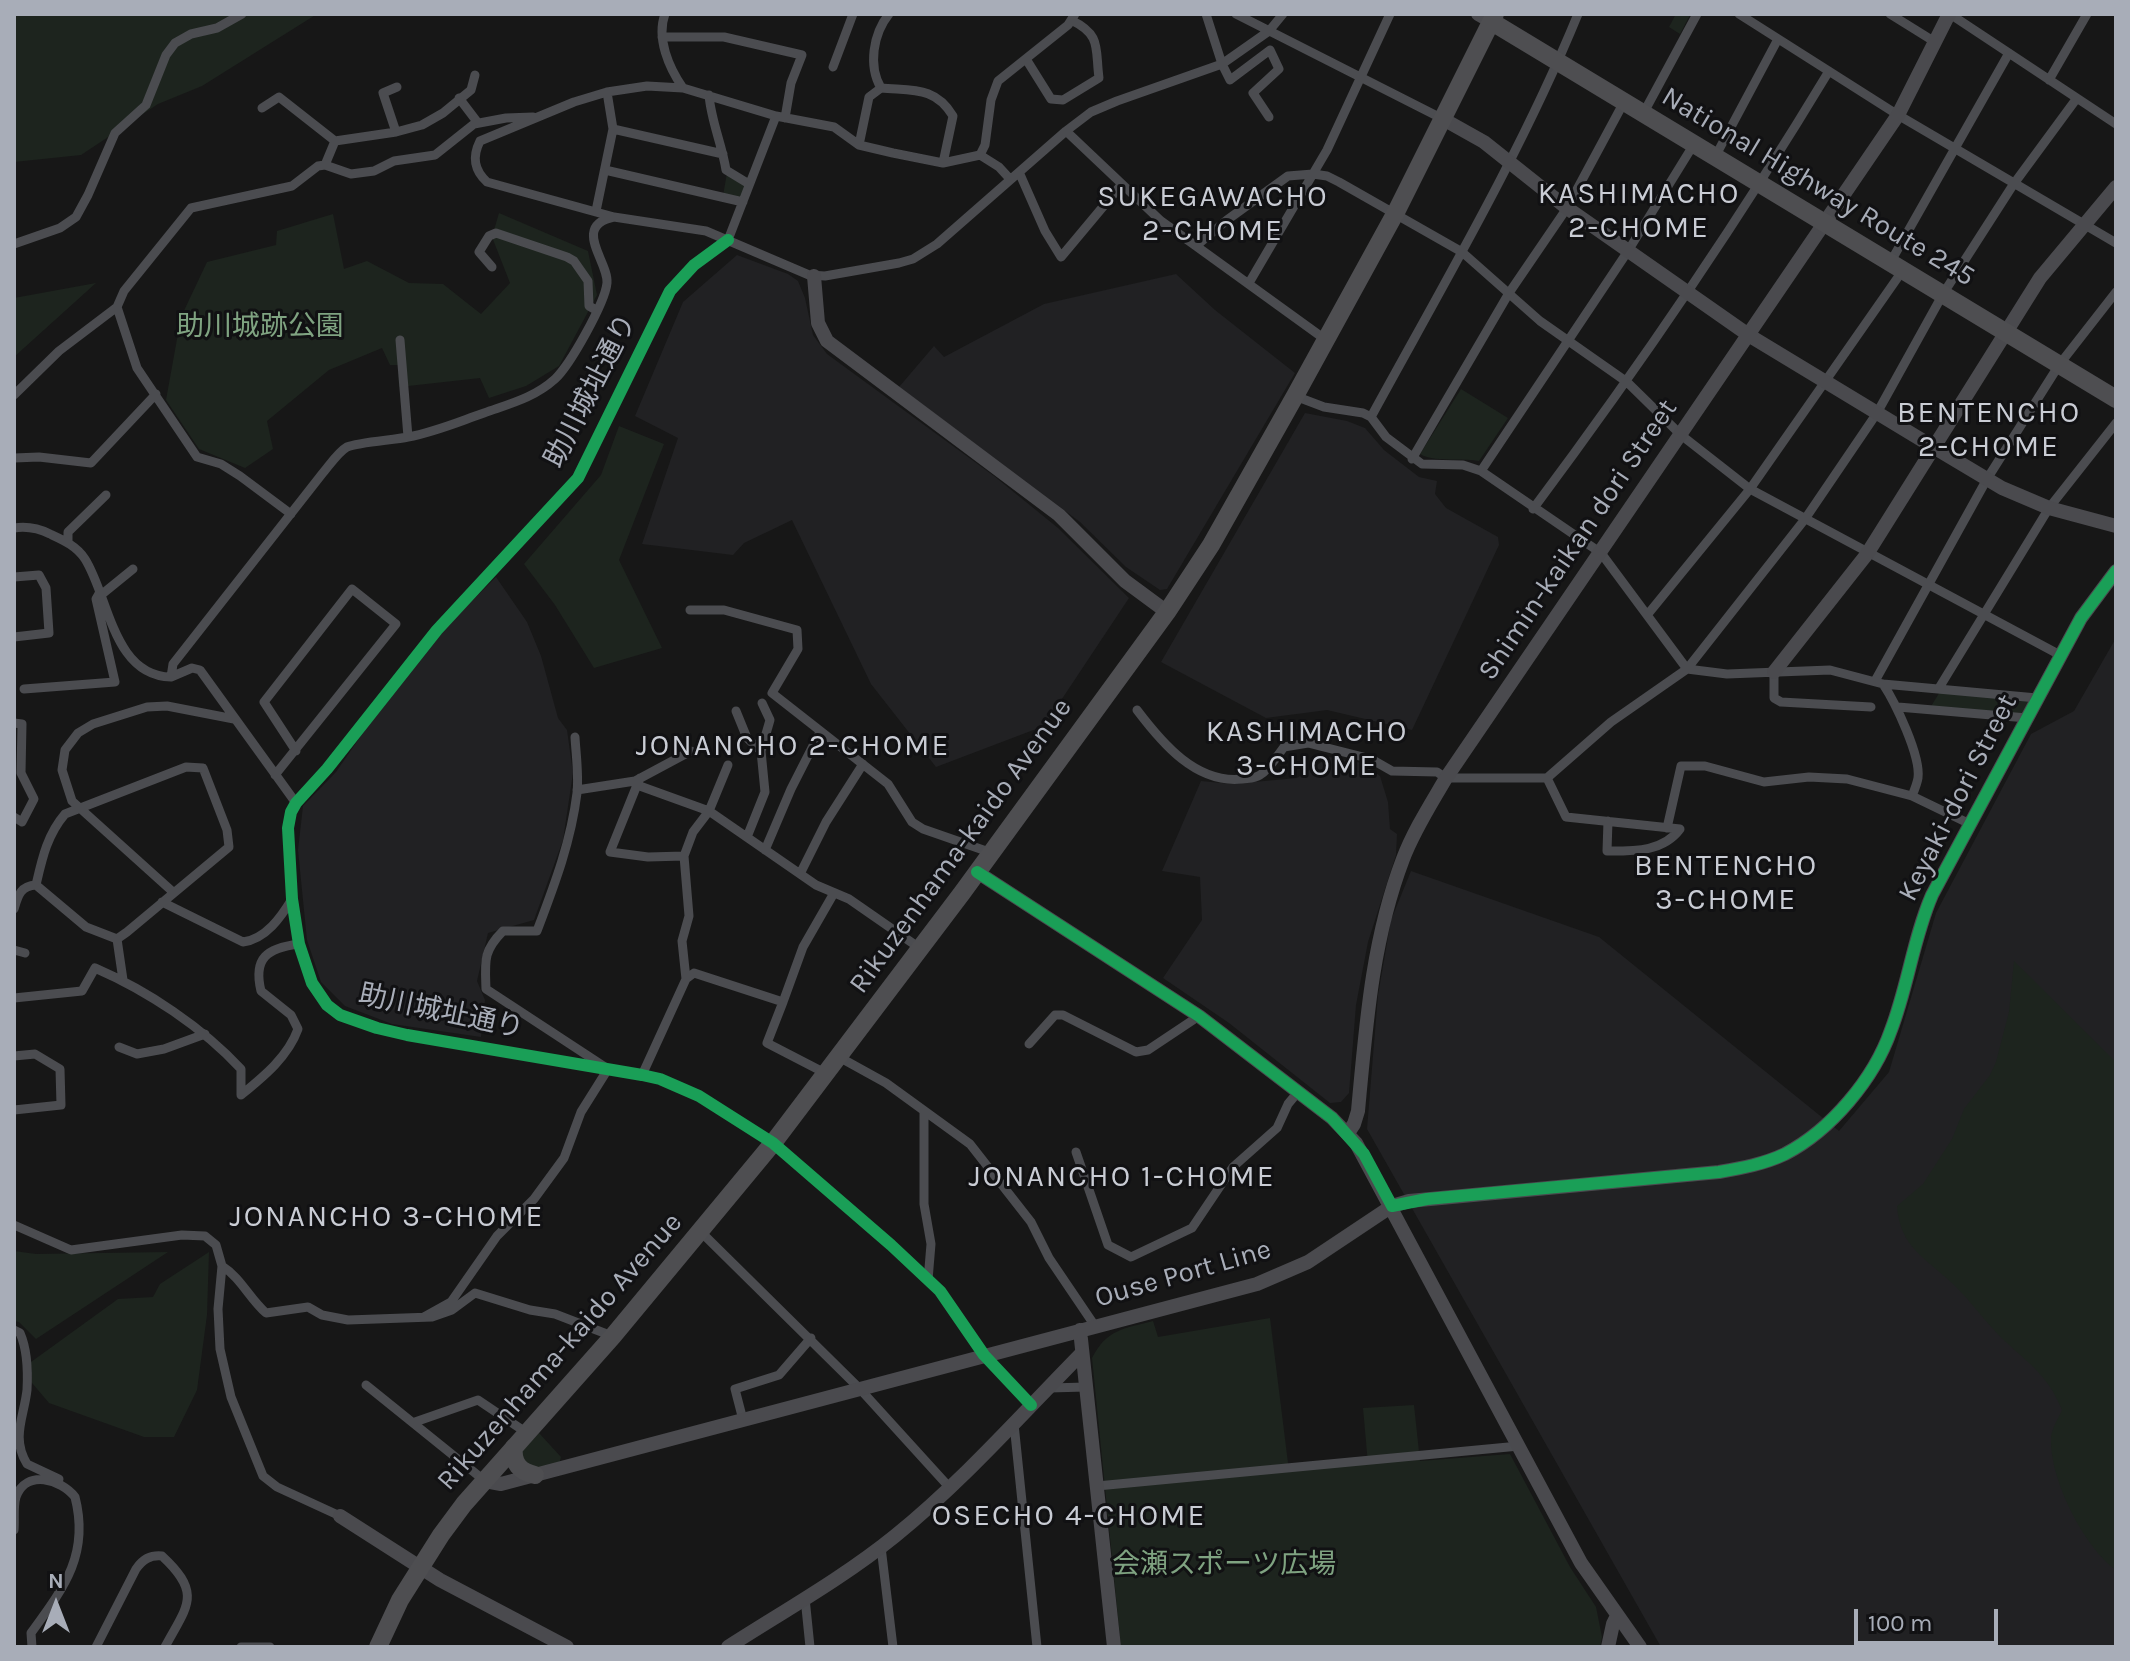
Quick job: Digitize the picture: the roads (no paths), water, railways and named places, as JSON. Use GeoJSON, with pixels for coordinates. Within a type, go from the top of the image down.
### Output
{"type":"FeatureCollection","features":[{"type":"Feature","properties":{"kind":"highway","name":"National Highway Route 245"},"geometry":{"type":"LineString","coordinates":[[1488,17],[1558,63],[2116,399]]}},
{"type":"Feature","properties":{"kind":"highway","name":"Rikuzenhama-kaido Avenue"},"geometry":{"type":"LineString","coordinates":[[378,1647],[419,1567],[464,1504],[613,1336],[773,1143],[921,949],[1167,612],[1211,545],[1396,212],[1443,119],[1488,17]]}},
{"type":"Feature","properties":{"kind":"highway"},"geometry":{"type":"LineString","coordinates":[[520,1440],[517,1465],[522,1471],[535,1475]]}},
{"type":"Feature","properties":{"kind":"street"},"geometry":{"type":"LineString","coordinates":[[14,244],[60,228],[76,217],[115,133],[146,105],[166,55],[175,43],[191,34],[217,28],[242,14]]}},
{"type":"Feature","properties":{"kind":"street"},"geometry":{"type":"LineString","coordinates":[[665,14],[661,24],[662,37],[675,77],[683,88]]}},
{"type":"Feature","properties":{"kind":"street"},"geometry":{"type":"LineString","coordinates":[[833,67],[853,14]]}},
{"type":"Feature","properties":{"kind":"street"},"geometry":{"type":"LineString","coordinates":[[881,88],[873,73],[879,27],[889,14]]}},
{"type":"Feature","properties":{"kind":"street"},"geometry":{"type":"LineString","coordinates":[[1206,14],[1230,80],[1270,50],[1279,69],[1253,93],[1269,117]]}},
{"type":"Feature","properties":{"kind":"street"},"geometry":{"type":"LineString","coordinates":[[1236,14],[1484,142],[1567,208],[1750,336],[1987,479],[2049,508],[2116,526]]}},
{"type":"Feature","properties":{"kind":"street"},"geometry":{"type":"LineString","coordinates":[[1010,179],[999,167],[980,155],[943,163],[859,145],[834,127],[780,117],[683,88],[647,86],[607,92],[537,117],[480,141],[475,158],[481,175],[496,186],[614,217],[698,229],[814,276],[878,268],[913,259],[937,244],[1066,131],[1103,106],[1222,64],[1269,31],[1283,14]]}},
{"type":"Feature","properties":{"kind":"street"},"geometry":{"type":"LineString","coordinates":[[1249,283],[1313,174],[1390,14]]}},
{"type":"Feature","properties":{"kind":"street"},"geometry":{"type":"LineString","coordinates":[[1371,417],[1462,252],[1558,63],[1578,14]]}},
{"type":"Feature","properties":{"kind":"street"},"geometry":{"type":"LineString","coordinates":[[1643,114],[1697,14]]}},
{"type":"Feature","properties":{"kind":"street"},"geometry":{"type":"LineString","coordinates":[[1739,14],[1955,150],[2116,243]]}},
{"type":"Feature","properties":{"kind":"street"},"geometry":{"type":"LineString","coordinates":[[1890,14],[1935,42]]}},
{"type":"Feature","properties":{"kind":"street"},"geometry":{"type":"LineString","coordinates":[[1949,14],[2115,122]]}},
{"type":"Feature","properties":{"kind":"street","name":"Shimin-kaikan dori Street"},"geometry":{"type":"LineString","coordinates":[[1348,1133],[1358,1111],[1369,1002],[1381,931],[1404,857],[1446,778],[1898,115],[1949,14]]}},
{"type":"Feature","properties":{"kind":"street"},"geometry":{"type":"LineString","coordinates":[[2049,80],[2087,14]]}},
{"type":"Feature","properties":{"kind":"street"},"geometry":{"type":"LineString","coordinates":[[980,155],[985,145],[991,100],[998,81],[1073,17],[1095,38],[1099,78],[1063,100],[1051,99],[1026,59]]}},
{"type":"Feature","properties":{"kind":"street"},"geometry":{"type":"LineString","coordinates":[[662,37],[724,37],[802,55],[780,117],[749,184],[728,240]]}},
{"type":"Feature","properties":{"kind":"street"},"geometry":{"type":"LineString","coordinates":[[1715,157],[1778,39]]}},
{"type":"Feature","properties":{"kind":"street"},"geometry":{"type":"LineString","coordinates":[[1648,614],[1750,489],[1825,381],[1896,267],[1955,150],[2009,53]]}},
{"type":"Feature","properties":{"kind":"street"},"geometry":{"type":"LineString","coordinates":[[1533,509],[1689,293],[1761,185],[1829,71]]}},
{"type":"Feature","properties":{"kind":"street"},"geometry":{"type":"LineString","coordinates":[[262,108],[279,97],[335,141],[396,132],[422,125],[443,113],[471,90],[475,75]]}},
{"type":"Feature","properties":{"kind":"street"},"geometry":{"type":"LineString","coordinates":[[396,132],[383,93],[397,87]]}},
{"type":"Feature","properties":{"kind":"street"},"geometry":{"type":"LineString","coordinates":[[859,145],[869,97],[881,88],[932,93],[944,101],[953,116],[943,163]]}},
{"type":"Feature","properties":{"kind":"street"},"geometry":{"type":"LineString","coordinates":[[596,211],[613,129],[607,92]]}},
{"type":"Feature","properties":{"kind":"street"},"geometry":{"type":"LineString","coordinates":[[709,95],[711,116],[719,134],[726,170],[749,184]]}},
{"type":"Feature","properties":{"kind":"street"},"geometry":{"type":"LineString","coordinates":[[459,98],[478,123]]}},
{"type":"Feature","properties":{"kind":"street"},"geometry":{"type":"LineString","coordinates":[[1137,710],[1174,753],[1205,775],[1233,780],[1263,774],[1284,747],[1308,743],[1371,759],[1392,771],[1437,772],[1446,778],[1547,778],[1611,722],[1687,669],[1805,519],[1877,413],[1943,294],[2013,185],[2077,98]]}},
{"type":"Feature","properties":{"kind":"street"},"geometry":{"type":"LineString","coordinates":[[1412,459],[1509,293],[1567,208],[1624,102]]}},
{"type":"Feature","properties":{"kind":"street"},"geometry":{"type":"LineString","coordinates":[[14,395],[59,351],[117,307],[124,291],[191,208],[292,186],[318,166],[325,165],[351,174],[374,171],[394,161],[435,155],[451,140],[478,123],[520,116],[537,117]]}},
{"type":"Feature","properties":{"kind":"street"},"geometry":{"type":"LineString","coordinates":[[613,129],[723,154]]}},
{"type":"Feature","properties":{"kind":"street"},"geometry":{"type":"LineString","coordinates":[[1066,131],[1161,221],[1326,340]]}},
{"type":"Feature","properties":{"kind":"street"},"geometry":{"type":"LineString","coordinates":[[325,165],[335,141]]}},
{"type":"Feature","properties":{"kind":"street"},"geometry":{"type":"LineString","coordinates":[[1481,471],[1628,251],[1694,144]]}},
{"type":"Feature","properties":{"kind":"street"},"geometry":{"type":"LineString","coordinates":[[605,170],[743,202]]}},
{"type":"Feature","properties":{"kind":"street"},"geometry":{"type":"LineString","coordinates":[[1019,172],[1045,231],[1061,257],[1122,184]]}},
{"type":"Feature","properties":{"kind":"street"},"geometry":{"type":"LineString","coordinates":[[1196,246],[1288,176],[1327,176],[1396,212],[1462,252],[1540,321],[1627,382],[1681,435],[1750,489],[2060,655]]}},
{"type":"Feature","properties":{"kind":"street"},"geometry":{"type":"LineString","coordinates":[[1871,707],[1781,702],[1774,698],[1774,672],[1867,554],[2040,278],[2116,187]]}},
{"type":"Feature","properties":{"kind":"street"},"geometry":{"type":"LineString","coordinates":[[171,677],[179,655],[347,447],[438,431],[532,395],[555,379],[572,358],[607,281],[593,236],[599,224],[614,217]]}},
{"type":"Feature","properties":{"kind":"street"},"geometry":{"type":"LineString","coordinates":[[492,267],[479,252],[489,236],[496,233],[567,257],[586,276],[589,306],[596,310]]}},
{"type":"Feature","properties":{"kind":"street","name":"助川城址通り"},"geometry":{"type":"LineString","coordinates":[[728,240],[694,265],[670,291],[578,478],[462,600],[327,769],[296,803],[288,828],[292,899],[299,944],[320,996],[340,1015],[354,1022],[407,1035],[642,1075],[660,1079],[699,1096],[773,1143],[940,1291],[984,1355],[1031,1405]]}},
{"type":"Feature","properties":{"kind":"street"},"geometry":{"type":"LineString","coordinates":[[814,276],[818,323],[827,341],[1059,515],[1125,581],[1167,612]]}},
{"type":"Feature","properties":{"kind":"street"},"geometry":{"type":"LineString","coordinates":[[1879,682],[1987,479],[2059,365],[2116,292]]}},
{"type":"Feature","properties":{"kind":"street"},"geometry":{"type":"LineString","coordinates":[[117,307],[137,368],[197,457],[221,464],[291,514]]}},
{"type":"Feature","properties":{"kind":"street"},"geometry":{"type":"LineString","coordinates":[[400,340],[408,437]]}},
{"type":"Feature","properties":{"kind":"street"},"geometry":{"type":"LineString","coordinates":[[14,458],[39,457],[91,463],[156,394]]}},
{"type":"Feature","properties":{"kind":"street"},"geometry":{"type":"LineString","coordinates":[[1295,396],[1312,404],[1353,410],[1371,417],[1386,437],[1422,464],[1463,465],[1481,471],[1601,553],[1687,669],[1727,674],[1830,670],[1879,682],[2037,698]]}},
{"type":"Feature","properties":{"kind":"street"},"geometry":{"type":"LineString","coordinates":[[1939,688],[2049,508],[2116,423]]}},
{"type":"Feature","properties":{"kind":"street"},"geometry":{"type":"LineString","coordinates":[[68,542],[68,532],[106,495]]}},
{"type":"Feature","properties":{"kind":"street"},"geometry":{"type":"LineString","coordinates":[[14,528],[38,528],[68,542],[84,557],[128,655],[144,670],[171,677],[192,668],[200,670],[296,803]]}},
{"type":"Feature","properties":{"kind":"street"},"geometry":{"type":"LineString","coordinates":[[24,689],[115,682],[96,599],[133,569]]}},
{"type":"Feature","properties":{"kind":"street","name":"Keyaki-dori Street"},"geometry":{"type":"LineString","coordinates":[[1392,1206],[1427,1199],[1719,1172],[1764,1162],[1802,1144],[1840,1109],[1878,1060],[1892,1028],[1925,912],[2060,655],[2081,618],[2116,571]]}},
{"type":"Feature","properties":{"kind":"street"},"geometry":{"type":"LineString","coordinates":[[14,577],[39,575],[46,588],[49,633],[14,637]]}},
{"type":"Feature","properties":{"kind":"street"},"geometry":{"type":"LineString","coordinates":[[275,775],[296,751],[396,624],[352,589],[264,702],[296,751]]}},
{"type":"Feature","properties":{"kind":"street"},"geometry":{"type":"LineString","coordinates":[[690,610],[724,610],[797,630],[798,649],[772,693],[888,784],[912,822],[923,829],[992,853]]}},
{"type":"Feature","properties":{"kind":"street"},"geometry":{"type":"LineString","coordinates":[[1879,682],[1898,707],[1917,764],[1918,777],[1912,796]]}},
{"type":"Feature","properties":{"kind":"street"},"geometry":{"type":"LineString","coordinates":[[747,837],[765,792],[761,751],[770,720],[762,703]]}},
{"type":"Feature","properties":{"kind":"street"},"geometry":{"type":"LineString","coordinates":[[173,892],[78,808],[69,794],[62,760],[69,741],[93,724],[157,706],[234,719]]}},
{"type":"Feature","properties":{"kind":"street"},"geometry":{"type":"LineString","coordinates":[[1898,707],[2027,718]]}},
{"type":"Feature","properties":{"kind":"street"},"geometry":{"type":"LineString","coordinates":[[736,711],[747,738],[761,751]]}},
{"type":"Feature","properties":{"kind":"street"},"geometry":{"type":"LineString","coordinates":[[14,723],[22,724],[21,773],[34,799],[22,822],[14,817]]}},
{"type":"Feature","properties":{"kind":"street"},"geometry":{"type":"LineString","coordinates":[[765,850],[820,732]]}},
{"type":"Feature","properties":{"kind":"street"},"geometry":{"type":"LineString","coordinates":[[424,1317],[451,1302],[497,1236],[534,1199],[564,1158],[581,1112],[608,1069],[486,989],[489,945],[503,931],[537,931],[568,847],[577,790],[575,737]]}},
{"type":"Feature","properties":{"kind":"street"},"geometry":{"type":"LineString","coordinates":[[577,790],[639,781],[691,751]]}},
{"type":"Feature","properties":{"kind":"street"},"geometry":{"type":"LineString","coordinates":[[800,874],[826,822],[863,764]]}},
{"type":"Feature","properties":{"kind":"street"},"geometry":{"type":"LineString","coordinates":[[686,979],[682,941],[689,916],[684,856],[693,832],[709,811],[728,765]]}},
{"type":"Feature","properties":{"kind":"street"},"geometry":{"type":"LineString","coordinates":[[1667,828],[1681,766],[1705,766],[1764,782],[1809,777],[1847,779],[1912,796],[1970,824]]}},
{"type":"Feature","properties":{"kind":"street"},"geometry":{"type":"LineString","coordinates":[[36,885],[44,851],[55,826],[65,814],[186,767],[203,768],[227,830],[229,847],[117,939]]}},
{"type":"Feature","properties":{"kind":"street"},"geometry":{"type":"LineString","coordinates":[[1547,778],[1566,817],[1608,821],[1680,829],[1662,845],[1641,851],[1607,851],[1608,821]]}},
{"type":"Feature","properties":{"kind":"street"},"geometry":{"type":"LineString","coordinates":[[639,781],[709,811],[800,874],[849,899],[921,949]]}},
{"type":"Feature","properties":{"kind":"street"},"geometry":{"type":"LineString","coordinates":[[639,781],[610,852],[648,857],[684,856]]}},
{"type":"Feature","properties":{"kind":"street"},"geometry":{"type":"LineString","coordinates":[[977,872],[1199,1016],[1348,1133],[1364,1154],[1581,1563],[1640,1647]]}},
{"type":"Feature","properties":{"kind":"street"},"geometry":{"type":"LineString","coordinates":[[14,909],[20,891],[27,885],[36,885],[86,927],[117,939]]}},
{"type":"Feature","properties":{"kind":"street"},"geometry":{"type":"LineString","coordinates":[[827,1074],[767,1043],[803,947],[834,893]]}},
{"type":"Feature","properties":{"kind":"street"},"geometry":{"type":"LineString","coordinates":[[162,902],[243,942],[251,941],[277,923],[292,899]]}},
{"type":"Feature","properties":{"kind":"street"},"geometry":{"type":"LineString","coordinates":[[117,939],[123,980]]}},
{"type":"Feature","properties":{"kind":"street"},"geometry":{"type":"LineString","coordinates":[[14,998],[82,991],[95,968],[123,980],[205,1034],[241,1069],[241,1095],[271,1070],[294,1041],[298,1029],[291,1015],[261,991],[258,971],[262,959],[271,951],[299,944]]}},
{"type":"Feature","properties":{"kind":"street"},"geometry":{"type":"LineString","coordinates":[[642,1075],[686,979],[694,973],[783,1002]]}},
{"type":"Feature","properties":{"kind":"street"},"geometry":{"type":"LineString","coordinates":[[1029,1044],[1055,1015],[1063,1015],[1136,1052],[1148,1050],[1199,1016]]}},
{"type":"Feature","properties":{"kind":"street"},"geometry":{"type":"LineString","coordinates":[[119,1047],[137,1054],[151,1052],[205,1034]]}},
{"type":"Feature","properties":{"kind":"street"},"geometry":{"type":"LineString","coordinates":[[14,1056],[35,1054],[60,1069],[61,1105],[14,1110]]}},
{"type":"Feature","properties":{"kind":"street"},"geometry":{"type":"LineString","coordinates":[[839,1057],[886,1083],[970,1144],[1031,1222],[1049,1258],[1095,1326]]}},
{"type":"Feature","properties":{"kind":"street"},"geometry":{"type":"LineString","coordinates":[[1076,1152],[1108,1245],[1131,1257],[1192,1228],[1233,1167],[1277,1128],[1288,1104],[1298,1092]]}},
{"type":"Feature","properties":{"kind":"street"},"geometry":{"type":"LineString","coordinates":[[924,1112],[924,1204],[931,1244],[928,1280]]}},
{"type":"Feature","properties":{"kind":"street","name":"Ouse Port Line"},"geometry":{"type":"LineString","coordinates":[[485,1481],[501,1484],[1279,1276],[1308,1262],[1392,1206]]}},
{"type":"Feature","properties":{"kind":"street"},"geometry":{"type":"LineString","coordinates":[[14,1225],[71,1250],[182,1235],[205,1236],[216,1245],[222,1266],[218,1309],[220,1349],[231,1397],[263,1476],[277,1487],[340,1516],[419,1567],[567,1647]]}},
{"type":"Feature","properties":{"kind":"street"},"geometry":{"type":"LineString","coordinates":[[701,1232],[811,1338],[950,1488]]}},
{"type":"Feature","properties":{"kind":"street"},"geometry":{"type":"LineString","coordinates":[[222,1266],[236,1275],[253,1302],[266,1313],[308,1307],[322,1315],[348,1320],[432,1317],[452,1310],[475,1293],[530,1310],[555,1314],[613,1336]]}},
{"type":"Feature","properties":{"kind":"street"},"geometry":{"type":"LineString","coordinates":[[14,1330],[20,1333],[24,1342],[26,1359],[27,1391],[18,1444],[23,1458],[38,1470],[68,1483],[74,1491],[80,1528],[74,1565],[53,1606],[31,1633],[32,1647]]}},
{"type":"Feature","properties":{"kind":"street"},"geometry":{"type":"LineString","coordinates":[[1080,1330],[1114,1647]]}},
{"type":"Feature","properties":{"kind":"street"},"geometry":{"type":"LineString","coordinates":[[743,1420],[735,1389],[779,1375],[811,1338]]}},
{"type":"Feature","properties":{"kind":"street"},"geometry":{"type":"LineString","coordinates":[[728,1647],[881,1547],[950,1488],[1082,1353]]}},
{"type":"Feature","properties":{"kind":"street"},"geometry":{"type":"LineString","coordinates":[[366,1385],[485,1481]]}},
{"type":"Feature","properties":{"kind":"street"},"geometry":{"type":"LineString","coordinates":[[1048,1388],[1086,1387]]}},
{"type":"Feature","properties":{"kind":"street"},"geometry":{"type":"LineString","coordinates":[[415,1422],[478,1400],[520,1440]]}},
{"type":"Feature","properties":{"kind":"street"},"geometry":{"type":"LineString","coordinates":[[1014,1422],[1037,1647]]}},
{"type":"Feature","properties":{"kind":"street"},"geometry":{"type":"LineString","coordinates":[[1097,1486],[1519,1446]]}},
{"type":"Feature","properties":{"kind":"street"},"geometry":{"type":"LineString","coordinates":[[14,1530],[15,1501],[23,1485],[32,1480],[59,1483],[75,1497]]}},
{"type":"Feature","properties":{"kind":"street"},"geometry":{"type":"LineString","coordinates":[[881,1547],[893,1647]]}},
{"type":"Feature","properties":{"kind":"street"},"geometry":{"type":"LineString","coordinates":[[96,1647],[136,1569],[142,1561],[162,1556],[179,1575],[189,1600],[165,1647]]}},
{"type":"Feature","properties":{"kind":"street"},"geometry":{"type":"LineString","coordinates":[[805,1598],[810,1647]]}},
{"type":"Feature","properties":{"kind":"street"},"geometry":{"type":"LineString","coordinates":[[1608,1647],[1617,1616]]}},
{"type":"Feature","properties":{"kind":"street"},"geometry":{"type":"LineString","coordinates":[[241,1647],[270,1647]]}},
{"type":"Feature","properties":{"kind":"district","name":"KASHIMACHO 2-CHOME"},"geometry":{"type":"Point","coordinates":[1639,211]}},
{"type":"Feature","properties":{"kind":"district","name":"SUKEGAWACHO 2-CHOME"},"geometry":{"type":"Point","coordinates":[1213,214]}},
{"type":"Feature","properties":{"kind":"district","name":"BENTENCHO 2-CHOME"},"geometry":{"type":"Point","coordinates":[1989,430]}},
{"type":"Feature","properties":{"kind":"district","name":"JONANCHO 2-CHOME"},"geometry":{"type":"Point","coordinates":[793,746]}},
{"type":"Feature","properties":{"kind":"district","name":"KASHIMACHO 3-CHOME"},"geometry":{"type":"Point","coordinates":[1307,749]}},
{"type":"Feature","properties":{"kind":"district","name":"BENTENCHO 3-CHOME"},"geometry":{"type":"Point","coordinates":[1726,883]}},
{"type":"Feature","properties":{"kind":"district","name":"JONANCHO 1-CHOME"},"geometry":{"type":"Point","coordinates":[1122,1177]}},
{"type":"Feature","properties":{"kind":"district","name":"JONANCHO 3-CHOME"},"geometry":{"type":"Point","coordinates":[387,1217]}},
{"type":"Feature","properties":{"kind":"district","name":"OSECHO 4-CHOME"},"geometry":{"type":"Point","coordinates":[1069,1516]}},
{"type":"Feature","properties":{"kind":"park label","name":"助川城跡公園"},"geometry":{"type":"Point","coordinates":[260,327]}},
{"type":"Feature","properties":{"kind":"park label","name":"会瀬スポーツ広場"},"geometry":{"type":"Point","coordinates":[1224,1565]}}]}
